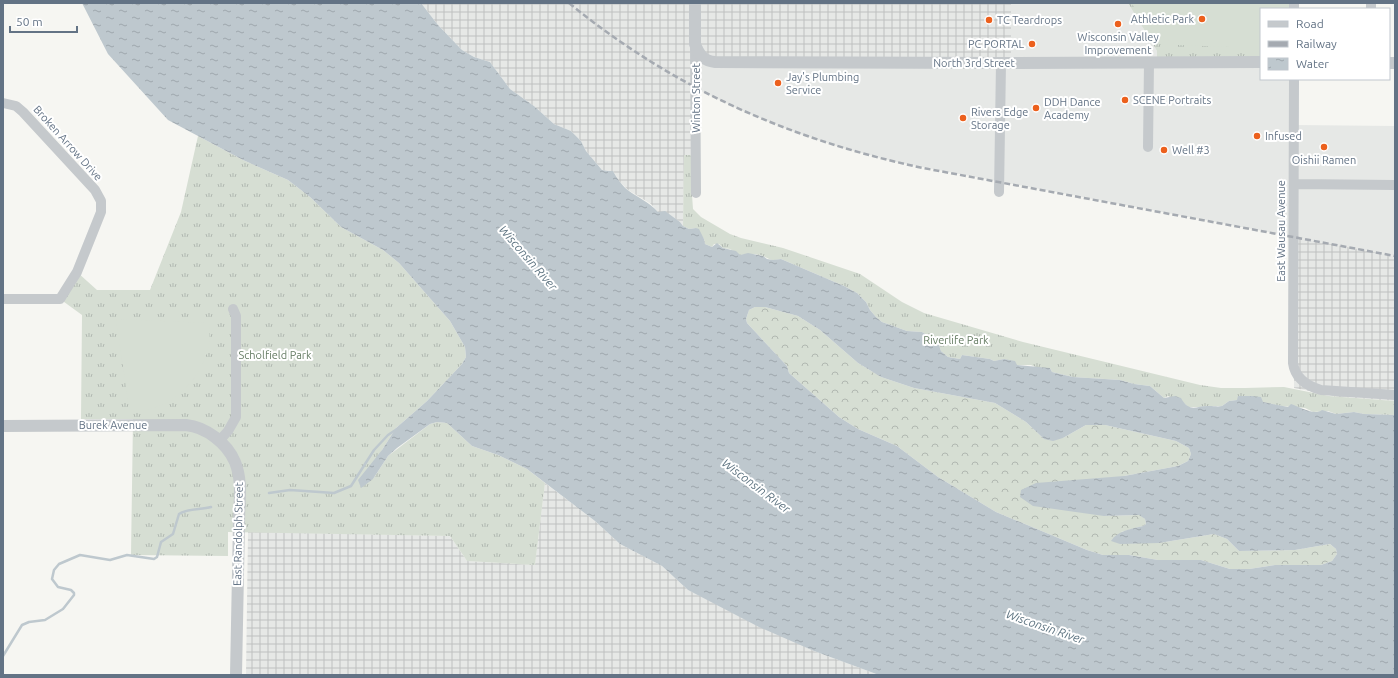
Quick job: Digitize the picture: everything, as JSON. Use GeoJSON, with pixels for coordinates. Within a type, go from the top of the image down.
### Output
{"type":"FeatureCollection","features":[{"type":"Feature","properties":{"kind":"street","name":"Winton Street"},"geometry":{"type":"LineString","coordinates":[[695,3],[696,193]]}},
{"type":"Feature","properties":{"kind":"street","name":"North 3rd Street"},"geometry":{"type":"LineString","coordinates":[[695,44],[700,56],[716,62],[1260,62]]}},
{"type":"Feature","properties":{"kind":"street"},"geometry":{"type":"LineString","coordinates":[[1148,147],[1149,62]]}},
{"type":"Feature","properties":{"kind":"street"},"geometry":{"type":"LineString","coordinates":[[999,192],[1001,63]]}},
{"type":"Feature","properties":{"kind":"street","name":"East Wausau Avenue"},"geometry":{"type":"LineString","coordinates":[[1294,80],[1294,370],[1302,381],[1323,390],[1395,395]]}},
{"type":"Feature","properties":{"kind":"street","name":"Broken Arrow Drive"},"geometry":{"type":"LineString","coordinates":[[3,103],[16,106],[23,112],[95,190],[101,201],[99,220],[77,272],[60,299],[3,299]]}},
{"type":"Feature","properties":{"kind":"street"},"geometry":{"type":"LineString","coordinates":[[1294,184],[1395,185]]}},
{"type":"Feature","properties":{"kind":"street"},"geometry":{"type":"LineString","coordinates":[[219,441],[228,431],[236,417],[236,316],[232,309]]}},
{"type":"Feature","properties":{"kind":"street","name":"Burek Avenue"},"geometry":{"type":"LineString","coordinates":[[3,426],[186,425],[204,430],[219,441]]}},
{"type":"Feature","properties":{"kind":"street","name":"East Randolph Street"},"geometry":{"type":"LineString","coordinates":[[219,441],[232,454],[240,480],[238,510],[236,675]]}},
{"type":"Feature","properties":{"kind":"shaded area"},"geometry":{"type":"Polygon","coordinates":[[[421,3],[1011,3],[1011,62],[702,62],[701,91],[692,155],[684,155],[683,226],[680,222],[665,212],[658,212],[651,204],[628,190],[620,182],[613,171],[602,170],[586,151],[581,141],[571,131],[554,124],[534,106],[510,89],[490,62],[474,57],[462,50],[438,25],[421,3]]]}},
{"type":"Feature","properties":{"kind":"shaded area"},"geometry":{"type":"Polygon","coordinates":[[[1011,3],[1128,3],[1157,51],[1260,62],[1260,80],[1294,80],[1295,125],[1395,126],[1395,256],[896,162],[843,148],[800,134],[745,112],[701,91],[701,62],[1011,62],[1011,3]]]}},
{"type":"Feature","properties":{"kind":"shaded area"},"geometry":{"type":"Polygon","coordinates":[[[1294,237],[1395,256],[1395,401],[1340,397],[1294,388],[1294,237]]]}},
{"type":"Feature","properties":{"kind":"shaded area"},"geometry":{"type":"Polygon","coordinates":[[[545,483],[595,521],[620,544],[662,566],[688,590],[814,651],[879,675],[246,675],[248,532],[450,536],[467,561],[535,565],[545,483]]]}},
{"type":"Feature","properties":{"kind":"green space","name":"Athletic Park"},"geometry":{"type":"Polygon","coordinates":[[[1128,3],[1294,3],[1294,8],[1260,8],[1260,62],[1157,62],[1157,51],[1128,3]]]}},
{"type":"Feature","properties":{"kind":"green space","name":"Athletic Park"},"geometry":{"type":"Polygon","coordinates":[[[1131,3],[1281,3],[1281,8],[1260,8],[1260,51],[1229,51],[1229,47],[1177,45],[1152,30],[1131,3]]]}},
{"type":"Feature","properties":{"kind":"green space","name":"Scholfield Park"},"geometry":{"type":"Polygon","coordinates":[[[198,136],[243,160],[288,180],[310,197],[341,227],[383,250],[399,263],[450,321],[465,347],[466,357],[462,364],[427,401],[396,428],[382,450],[373,479],[388,456],[430,424],[437,422],[447,423],[472,446],[498,455],[527,469],[545,483],[535,565],[467,561],[450,536],[228,532],[228,556],[131,555],[133,419],[81,419],[82,315],[60,299],[77,272],[97,290],[150,290],[181,212],[198,136]]]}},
{"type":"Feature","properties":{"kind":"green space","name":"Riverlife Park"},"geometry":{"type":"Polygon","coordinates":[[[684,155],[692,155],[693,209],[701,217],[730,234],[741,238],[783,248],[860,274],[902,302],[924,313],[1023,342],[1200,385],[1221,388],[1284,387],[1329,396],[1395,401],[1395,415],[1364,414],[1354,412],[1336,414],[1328,411],[1313,412],[1305,408],[1237,400],[1229,401],[1222,406],[1188,407],[1184,403],[1168,396],[1164,398],[1150,386],[1120,380],[1073,377],[1052,372],[1050,368],[1038,368],[1031,365],[1017,365],[1005,359],[994,361],[990,359],[962,355],[960,359],[948,357],[941,351],[938,342],[922,332],[907,331],[882,322],[876,317],[866,302],[857,293],[844,286],[781,259],[771,260],[754,254],[740,255],[730,249],[723,248],[719,244],[714,244],[712,247],[705,244],[704,239],[696,228],[689,229],[683,226],[684,155]]]}},
{"type":"Feature","properties":{"kind":"green space"},"geometry":{"type":"Polygon","coordinates":[[[755,307],[765,307],[798,316],[820,330],[858,363],[881,377],[914,388],[995,403],[1026,422],[1044,439],[1063,438],[1086,425],[1105,425],[1176,441],[1189,448],[1191,454],[1188,461],[1178,466],[1124,476],[1104,516],[1140,515],[1145,519],[1146,524],[1121,532],[1159,543],[1214,534],[1227,539],[1239,551],[1295,550],[1330,544],[1336,549],[1337,554],[1332,561],[1321,565],[1275,565],[1249,569],[1230,569],[1201,560],[1158,560],[1129,555],[1103,555],[1087,550],[996,512],[938,477],[897,446],[858,429],[839,417],[789,373],[787,366],[747,323],[746,319],[749,310],[755,307]]]}},
{"type":"Feature","properties":{"kind":"green space"},"geometry":{"type":"Polygon","coordinates":[[[116,319],[209,323],[209,345],[207,354],[189,385],[168,402],[130,414],[116,319]]]}},
{"type":"Feature","properties":{"kind":"water","name":"Wisconsin River"},"geometry":{"type":"Polygon","coordinates":[[[82,3],[421,3],[438,25],[462,50],[474,57],[490,62],[510,89],[534,106],[554,124],[571,131],[581,141],[586,151],[602,170],[613,171],[626,189],[658,212],[665,211],[689,229],[699,229],[705,244],[712,247],[717,243],[723,248],[736,251],[740,255],[748,253],[763,256],[767,259],[781,259],[844,286],[857,293],[866,302],[876,317],[882,322],[907,331],[922,332],[938,342],[941,351],[948,357],[960,359],[962,355],[990,359],[994,361],[1004,359],[1015,361],[1017,365],[1050,368],[1052,372],[1073,377],[1120,380],[1150,386],[1164,398],[1175,396],[1181,398],[1187,406],[1194,408],[1205,406],[1222,406],[1229,401],[1237,400],[1238,396],[1252,396],[1261,397],[1263,402],[1288,407],[1291,404],[1311,412],[1319,412],[1322,410],[1336,414],[1354,412],[1364,414],[1395,415],[1395,675],[879,675],[814,651],[759,627],[688,590],[662,566],[620,544],[595,521],[527,469],[498,455],[472,446],[447,423],[437,422],[430,424],[397,448],[388,456],[373,479],[361,488],[358,480],[382,450],[396,428],[427,401],[462,364],[466,357],[465,347],[450,321],[399,263],[383,250],[341,227],[310,197],[288,180],[243,160],[168,120],[108,54],[82,3]],[[755,307],[749,310],[746,319],[747,323],[787,366],[789,373],[839,417],[858,429],[897,446],[938,477],[996,512],[1087,550],[1103,555],[1129,555],[1158,560],[1201,560],[1230,569],[1249,569],[1275,565],[1321,565],[1332,561],[1337,554],[1336,549],[1330,544],[1295,550],[1239,551],[1227,539],[1214,534],[1159,543],[1120,544],[1111,541],[1121,532],[1143,526],[1146,524],[1145,519],[1139,515],[1104,516],[1033,506],[1020,497],[1021,490],[1036,483],[1124,476],[1178,466],[1188,461],[1191,454],[1189,448],[1176,441],[1105,425],[1086,425],[1063,438],[1053,441],[1044,439],[1026,422],[995,403],[914,388],[881,377],[858,363],[820,330],[798,316],[765,307],[755,307]]]}},
{"type":"Feature","properties":{"kind":"waterway"},"geometry":{"type":"LineString","coordinates":[[269,493],[290,490],[334,493],[351,486],[374,450],[388,435],[397,429]]}},
{"type":"Feature","properties":{"kind":"waterway"},"geometry":{"type":"LineString","coordinates":[[3,656],[22,625],[29,622],[45,620],[63,609],[74,595],[71,590],[58,587],[52,579],[54,570],[59,564],[80,555],[110,560],[127,555],[154,559],[157,557],[161,542],[173,534],[179,514],[186,511],[211,507]]}},
{"type":"Feature","properties":{"kind":"railway"},"geometry":{"type":"LineString","coordinates":[[569,3],[609,34],[692,86],[781,126],[827,142],[874,156],[923,168],[1395,256]]}},
{"type":"Feature","properties":{"kind":"place","name":"Athletic Park"},"geometry":{"type":"Point","coordinates":[1202,19]}},
{"type":"Feature","properties":{"kind":"place","name":"TC Teardrops"},"geometry":{"type":"Point","coordinates":[989,20]}},
{"type":"Feature","properties":{"kind":"place","name":"Wisconsin Valley Improvement"},"geometry":{"type":"Point","coordinates":[1118,24]}},
{"type":"Feature","properties":{"kind":"place","name":"PC PORTAL"},"geometry":{"type":"Point","coordinates":[1032,44]}},
{"type":"Feature","properties":{"kind":"place","name":"Jay's Plumbing Service"},"geometry":{"type":"Point","coordinates":[778,83]}},
{"type":"Feature","properties":{"kind":"place","name":"SCENE Portraits"},"geometry":{"type":"Point","coordinates":[1125,100]}},
{"type":"Feature","properties":{"kind":"place","name":"DDH Dance Academy"},"geometry":{"type":"Point","coordinates":[1036,108]}},
{"type":"Feature","properties":{"kind":"place","name":"Rivers Edge Storage"},"geometry":{"type":"Point","coordinates":[963,118]}},
{"type":"Feature","properties":{"kind":"place","name":"Infused"},"geometry":{"type":"Point","coordinates":[1257,136]}},
{"type":"Feature","properties":{"kind":"place","name":"Oishii Ramen"},"geometry":{"type":"Point","coordinates":[1324,147]}},
{"type":"Feature","properties":{"kind":"place","name":"Well #3"},"geometry":{"type":"Point","coordinates":[1164,150]}}]}
